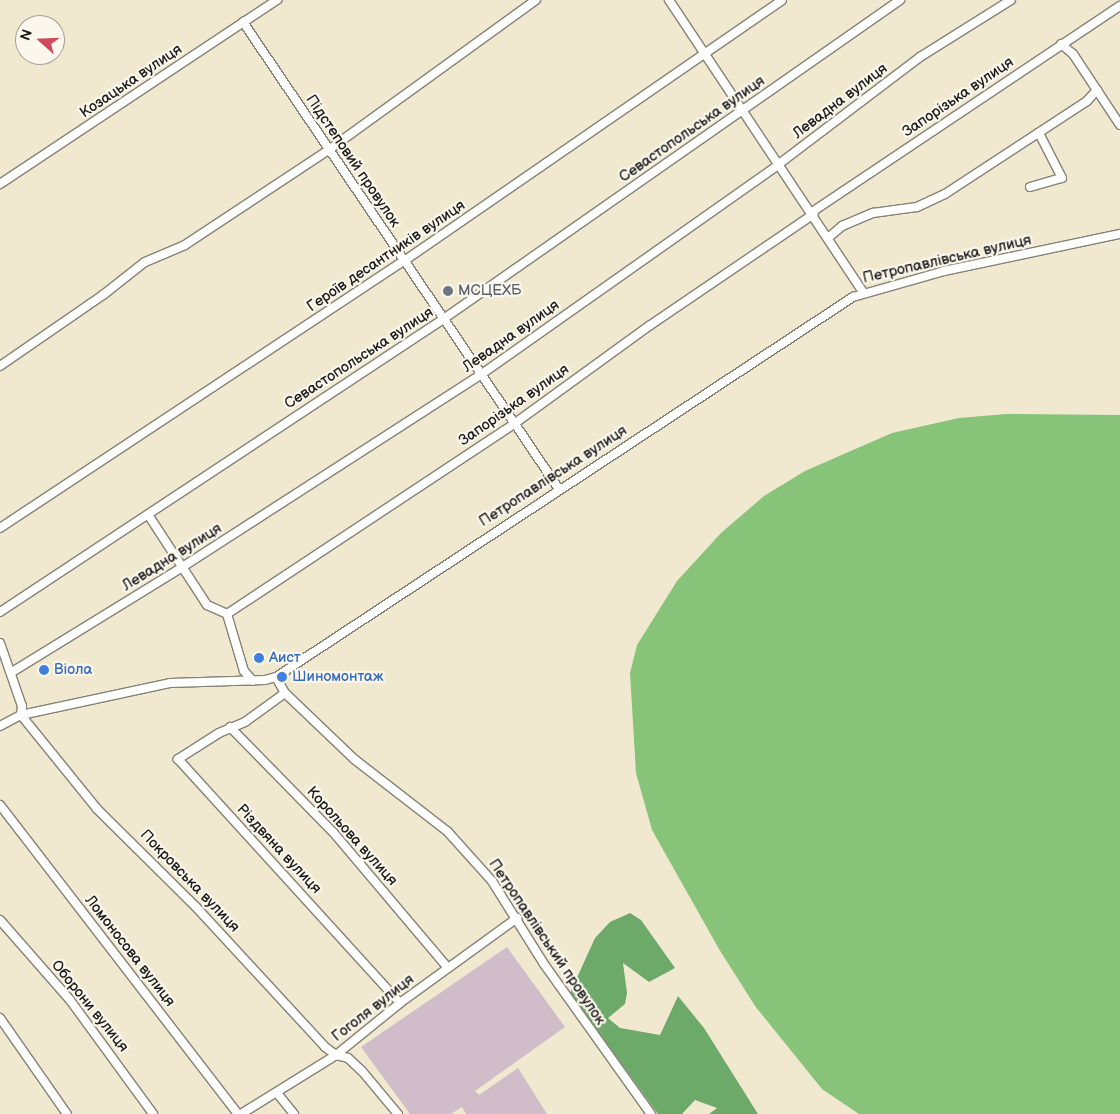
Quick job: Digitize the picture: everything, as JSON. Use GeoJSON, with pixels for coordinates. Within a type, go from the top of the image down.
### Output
{"type":"FeatureCollection","features":[{"type":"Feature","properties":{"kind":"street","name":"Козацька вулиця"},"geometry":{"type":"LineString","coordinates":[[0,184],[277,0]]}},
{"type":"Feature","properties":{"kind":"street"},"geometry":{"type":"LineString","coordinates":[[0,366],[103,295],[145,262],[185,245],[330,149],[536,0]]}},
{"type":"Feature","properties":{"kind":"street"},"geometry":{"type":"LineString","coordinates":[[669,0],[829,237],[863,292]]}},
{"type":"Feature","properties":{"kind":"street","name":"Героїв десантників вулиця"},"geometry":{"type":"LineString","coordinates":[[0,528],[404,261],[782,0]]}},
{"type":"Feature","properties":{"kind":"street","name":"Севастопольська вулиця"},"geometry":{"type":"LineString","coordinates":[[0,612],[149,516],[442,320],[900,0]]}},
{"type":"Feature","properties":{"kind":"street","name":"Левадна вулиця"},"geometry":{"type":"LineString","coordinates":[[12,672],[184,566],[479,376],[779,164],[920,57],[1011,0]]}},
{"type":"Feature","properties":{"kind":"street","name":"Запорізька вулиця"},"geometry":{"type":"LineString","coordinates":[[227,614],[514,424],[641,332],[813,213],[1120,6]]}},
{"type":"Feature","properties":{"kind":"street","name":"Підстеповий провулок"},"geometry":{"type":"LineString","coordinates":[[243,22],[330,149],[479,376],[559,489]]}},
{"type":"Feature","properties":{"kind":"street"},"geometry":{"type":"LineString","coordinates":[[1062,44],[1069,48],[1120,126]]}},
{"type":"Feature","properties":{"kind":"street"},"geometry":{"type":"LineString","coordinates":[[829,237],[842,226],[873,213],[930,202],[1087,101],[1097,90]]}},
{"type":"Feature","properties":{"kind":"street"},"geometry":{"type":"LineString","coordinates":[[1030,186],[1062,178],[1039,133]]}},
{"type":"Feature","properties":{"kind":"street","name":"Петропавлівська вулиця"},"geometry":{"type":"LineString","coordinates":[[0,726],[21,715],[187,680],[253,681],[276,677],[559,489],[863,292],[1120,234]]}},
{"type":"Feature","properties":{"kind":"street"},"geometry":{"type":"LineString","coordinates":[[149,516],[184,566],[208,605],[215,611],[227,614],[244,671],[253,681]]}},
{"type":"Feature","properties":{"kind":"street"},"geometry":{"type":"LineString","coordinates":[[0,643],[12,672],[22,706],[21,715]]}},
{"type":"Feature","properties":{"kind":"street","name":"Петропавлівський провулок"},"geometry":{"type":"LineString","coordinates":[[276,677],[285,692],[354,759],[448,832],[492,881],[517,918],[544,964],[651,1114]]}},
{"type":"Feature","properties":{"kind":"street"},"geometry":{"type":"LineString","coordinates":[[230,727],[245,722],[285,692]]}},
{"type":"Feature","properties":{"kind":"street","name":"Покровська вулиця"},"geometry":{"type":"LineString","coordinates":[[21,715],[97,809],[196,907],[336,1055],[348,1058],[362,1071],[398,1114]]}},
{"type":"Feature","properties":{"kind":"street","name":"Корольова вулиця"},"geometry":{"type":"LineString","coordinates":[[230,727],[333,832],[448,968]]}},
{"type":"Feature","properties":{"kind":"street","name":"Різдвяна вулиця"},"geometry":{"type":"LineString","coordinates":[[230,727],[178,759],[400,1002]]}},
{"type":"Feature","properties":{"kind":"street","name":"Ломоносова вулиця"},"geometry":{"type":"LineString","coordinates":[[0,805],[240,1114]]}},
{"type":"Feature","properties":{"kind":"street","name":"Гоголя вулиця"},"geometry":{"type":"LineString","coordinates":[[240,1114],[336,1055],[400,1002],[517,918]]}},
{"type":"Feature","properties":{"kind":"street","name":"Оборони вулиця"},"geometry":{"type":"LineString","coordinates":[[0,920],[70,1000],[154,1114]]}},
{"type":"Feature","properties":{"kind":"street"},"geometry":{"type":"LineString","coordinates":[[0,1018],[67,1114]]}},
{"type":"Feature","properties":{"kind":"street"},"geometry":{"type":"LineString","coordinates":[[277,1093],[294,1114]]}},
{"type":"Feature","properties":{"kind":"shaded area"},"geometry":{"type":"Polygon","coordinates":[[[507,947],[565,1027],[475,1091],[479,1095],[518,1068],[547,1114],[466,1114],[462,1107],[451,1114],[410,1114],[361,1047],[507,947]]]}},
{"type":"Feature","properties":{"kind":"green space"},"geometry":{"type":"Polygon","coordinates":[[[1006,414],[1120,415],[1120,1114],[859,1114],[822,1089],[755,1006],[719,949],[652,830],[636,773],[630,673],[637,645],[677,581],[721,533],[764,496],[805,471],[892,433],[959,418],[1006,414]]]}},
{"type":"Feature","properties":{"kind":"green space"},"geometry":{"type":"Polygon","coordinates":[[[630,913],[641,920],[675,968],[649,982],[623,963],[627,993],[625,1004],[608,1018],[620,1028],[660,1035],[678,996],[704,1028],[758,1114],[709,1114],[717,1108],[695,1100],[682,1114],[658,1114],[570,993],[595,938],[610,922],[630,913]]]}},
{"type":"Feature","properties":{"kind":"place","name":"МСЦЕХБ"},"geometry":{"type":"Point","coordinates":[448,291]}},
{"type":"Feature","properties":{"kind":"place","name":"Аист"},"geometry":{"type":"Point","coordinates":[259,658]}},
{"type":"Feature","properties":{"kind":"place","name":"Віола"},"geometry":{"type":"Point","coordinates":[44,670]}},
{"type":"Feature","properties":{"kind":"place","name":"Шиномонтаж"},"geometry":{"type":"Point","coordinates":[282,677]}}]}
